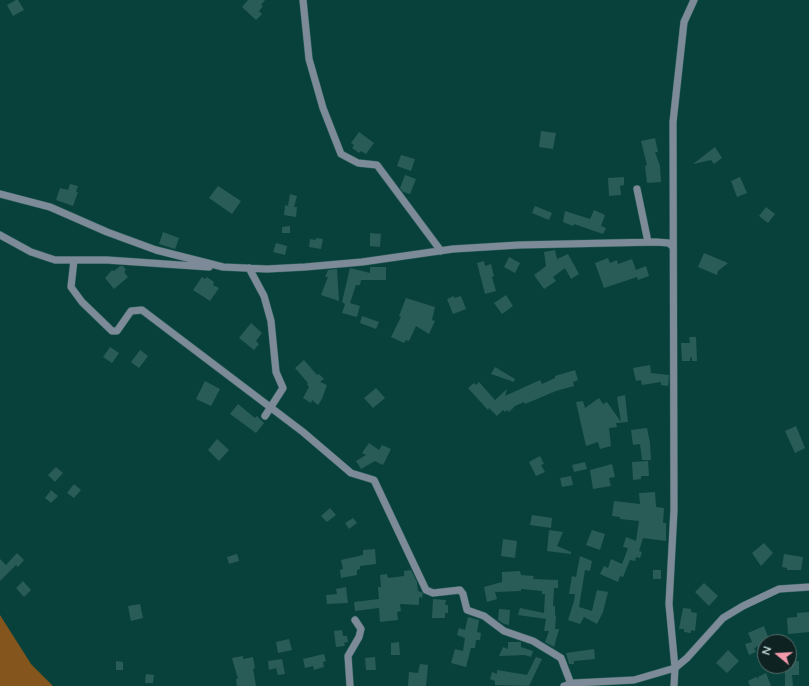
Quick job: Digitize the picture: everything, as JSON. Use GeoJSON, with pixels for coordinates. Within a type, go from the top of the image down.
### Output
{"type":"FeatureCollection","features":[{"type":"Feature","properties":{"kind":"street"},"geometry":{"type":"LineString","coordinates":[[303,0],[309,59],[332,132],[341,154],[358,163],[377,165],[441,251]]}},
{"type":"Feature","properties":{"kind":"street"},"geometry":{"type":"LineString","coordinates":[[674,686],[675,668],[669,604],[674,510],[674,255],[672,246],[674,211],[673,122],[684,22],[694,0]]}},
{"type":"Feature","properties":{"kind":"street"},"geometry":{"type":"LineString","coordinates":[[637,189],[648,242]]}},
{"type":"Feature","properties":{"kind":"street"},"geometry":{"type":"LineString","coordinates":[[0,194],[50,207],[107,232],[156,250],[223,267]]}},
{"type":"Feature","properties":{"kind":"street"},"geometry":{"type":"LineString","coordinates":[[0,235],[30,252],[55,260],[107,260],[178,266],[249,268],[297,267],[355,263],[441,251],[557,243],[665,242],[672,246]]}},
{"type":"Feature","properties":{"kind":"street"},"geometry":{"type":"LineString","coordinates":[[74,260],[71,287],[82,302],[112,331],[117,331],[131,311],[142,310],[304,432],[351,473],[374,480],[426,590],[433,593],[460,590],[463,594],[467,610],[484,616],[504,631],[533,641],[561,658],[567,685],[634,680],[675,668],[687,658],[723,618],[742,606],[780,589],[809,587]]}},
{"type":"Feature","properties":{"kind":"street"},"geometry":{"type":"LineString","coordinates":[[249,268],[264,296],[272,321],[276,372],[283,388],[264,416]]}},
{"type":"Feature","properties":{"kind":"street"},"geometry":{"type":"LineString","coordinates":[[350,686],[348,656],[359,637],[361,629],[355,620]]}},
{"type":"Feature","properties":{"kind":"shaded area"},"geometry":{"type":"Polygon","coordinates":[[[0,615],[31,664],[53,686],[0,686],[0,615]]]}},
{"type":"Feature","properties":{"kind":"building"},"geometry":{"type":"Polygon","coordinates":[[[18,0],[24,10],[13,16],[7,5],[18,0]]]}},
{"type":"Feature","properties":{"kind":"building"},"geometry":{"type":"Polygon","coordinates":[[[248,0],[265,0],[259,11],[262,14],[256,20],[242,7],[248,0]]]}},
{"type":"Feature","properties":{"kind":"building"},"geometry":{"type":"Polygon","coordinates":[[[541,131],[556,133],[553,149],[539,147],[541,131]]]}},
{"type":"Feature","properties":{"kind":"building"},"geometry":{"type":"Polygon","coordinates":[[[359,132],[374,143],[366,154],[361,151],[359,153],[352,148],[354,145],[351,143],[359,132]]]}},
{"type":"Feature","properties":{"kind":"building"},"geometry":{"type":"Polygon","coordinates":[[[655,138],[658,152],[655,152],[660,166],[661,182],[647,183],[645,166],[647,165],[641,141],[655,138]]]}},
{"type":"Feature","properties":{"kind":"building"},"geometry":{"type":"Polygon","coordinates":[[[715,147],[722,158],[714,164],[711,160],[693,164],[715,147]]]}},
{"type":"Feature","properties":{"kind":"building"},"geometry":{"type":"Polygon","coordinates":[[[401,155],[415,159],[411,171],[397,166],[401,155]]]}},
{"type":"Feature","properties":{"kind":"building"},"geometry":{"type":"Polygon","coordinates":[[[405,175],[416,179],[410,194],[403,192],[400,188],[405,175]]]}},
{"type":"Feature","properties":{"kind":"building"},"geometry":{"type":"Polygon","coordinates":[[[624,177],[624,185],[620,186],[621,195],[609,196],[608,178],[624,177]]]}},
{"type":"Feature","properties":{"kind":"building"},"geometry":{"type":"Polygon","coordinates":[[[740,177],[747,193],[737,197],[731,181],[740,177]]]}},
{"type":"Feature","properties":{"kind":"building"},"geometry":{"type":"Polygon","coordinates":[[[70,184],[78,186],[76,192],[78,192],[73,206],[56,200],[60,188],[68,190],[70,184]]]}},
{"type":"Feature","properties":{"kind":"building"},"geometry":{"type":"Polygon","coordinates":[[[218,186],[241,201],[232,214],[209,198],[218,186]]]}},
{"type":"Feature","properties":{"kind":"building"},"geometry":{"type":"Polygon","coordinates":[[[290,194],[297,196],[294,207],[297,207],[296,217],[284,215],[285,205],[288,206],[290,194]]]}},
{"type":"Feature","properties":{"kind":"building"},"geometry":{"type":"Polygon","coordinates":[[[535,206],[552,213],[549,220],[532,213],[535,206]]]}},
{"type":"Feature","properties":{"kind":"building"},"geometry":{"type":"Polygon","coordinates":[[[766,207],[775,214],[768,223],[759,216],[766,207]]]}},
{"type":"Feature","properties":{"kind":"building"},"geometry":{"type":"Polygon","coordinates":[[[594,210],[605,215],[601,226],[606,228],[603,234],[574,224],[573,226],[563,222],[565,211],[590,219],[594,210]]]}},
{"type":"Feature","properties":{"kind":"building"},"geometry":{"type":"Polygon","coordinates":[[[290,226],[290,233],[282,233],[282,227],[290,226]]]}},
{"type":"Feature","properties":{"kind":"building"},"geometry":{"type":"Polygon","coordinates":[[[163,232],[179,238],[175,249],[159,244],[163,232]]]}},
{"type":"Feature","properties":{"kind":"building"},"geometry":{"type":"Polygon","coordinates":[[[370,233],[381,234],[380,247],[370,246],[370,233]]]}},
{"type":"Feature","properties":{"kind":"building"},"geometry":{"type":"Polygon","coordinates":[[[316,238],[323,239],[321,249],[309,247],[310,239],[316,240],[316,238]]]}},
{"type":"Feature","properties":{"kind":"building"},"geometry":{"type":"Polygon","coordinates":[[[276,243],[287,246],[285,255],[273,252],[276,243]]]}},
{"type":"Feature","properties":{"kind":"building"},"geometry":{"type":"Polygon","coordinates":[[[555,250],[557,259],[568,254],[579,274],[571,279],[565,268],[553,277],[556,281],[544,289],[534,275],[546,266],[544,252],[555,250]]]}},
{"type":"Feature","properties":{"kind":"building"},"geometry":{"type":"Polygon","coordinates":[[[704,253],[728,263],[718,271],[717,275],[698,267],[704,253]]]}},
{"type":"Feature","properties":{"kind":"building"},"geometry":{"type":"Polygon","coordinates":[[[509,257],[520,263],[515,273],[504,267],[509,257]]]}},
{"type":"Feature","properties":{"kind":"building"},"geometry":{"type":"Polygon","coordinates":[[[608,258],[610,263],[617,260],[618,264],[632,259],[636,270],[646,266],[649,276],[638,280],[637,277],[604,288],[595,263],[608,258]]]}},
{"type":"Feature","properties":{"kind":"building"},"geometry":{"type":"Polygon","coordinates":[[[484,261],[485,266],[491,264],[494,276],[492,277],[496,291],[485,294],[477,263],[484,261]]]}},
{"type":"Feature","properties":{"kind":"building"},"geometry":{"type":"Polygon","coordinates":[[[120,266],[123,266],[126,270],[124,272],[128,277],[114,289],[105,278],[112,270],[114,271],[120,266]]]}},
{"type":"Feature","properties":{"kind":"building"},"geometry":{"type":"Polygon","coordinates":[[[370,267],[386,267],[386,280],[361,280],[360,285],[356,285],[350,303],[360,306],[357,317],[342,313],[345,304],[342,302],[350,268],[370,273],[370,267]]]}},
{"type":"Feature","properties":{"kind":"building"},"geometry":{"type":"Polygon","coordinates":[[[337,269],[339,301],[321,295],[328,277],[325,277],[328,270],[337,269]]]}},
{"type":"Feature","properties":{"kind":"building"},"geometry":{"type":"Polygon","coordinates":[[[202,277],[205,279],[207,277],[214,282],[213,285],[219,288],[210,301],[193,290],[202,277]]]}},
{"type":"Feature","properties":{"kind":"building"},"geometry":{"type":"Polygon","coordinates":[[[506,295],[513,306],[502,314],[494,303],[506,295]]]}},
{"type":"Feature","properties":{"kind":"building"},"geometry":{"type":"Polygon","coordinates":[[[454,296],[454,298],[461,296],[466,309],[453,314],[447,299],[454,296]]]}},
{"type":"Feature","properties":{"kind":"building"},"geometry":{"type":"Polygon","coordinates":[[[406,298],[435,307],[432,320],[435,321],[429,334],[416,326],[409,341],[406,340],[404,343],[391,337],[401,317],[399,316],[406,298]]]}},
{"type":"Feature","properties":{"kind":"building"},"geometry":{"type":"Polygon","coordinates":[[[362,316],[379,322],[376,329],[360,323],[362,316]]]}},
{"type":"Feature","properties":{"kind":"building"},"geometry":{"type":"Polygon","coordinates":[[[251,323],[262,333],[256,341],[259,344],[254,350],[239,338],[251,323]]]}},
{"type":"Feature","properties":{"kind":"building"},"geometry":{"type":"Polygon","coordinates":[[[689,337],[696,337],[697,361],[692,361],[692,357],[690,358],[690,361],[682,361],[681,343],[690,343],[689,337]]]}},
{"type":"Feature","properties":{"kind":"building"},"geometry":{"type":"Polygon","coordinates":[[[110,347],[119,353],[112,363],[103,357],[110,347]]]}},
{"type":"Feature","properties":{"kind":"building"},"geometry":{"type":"Polygon","coordinates":[[[140,350],[148,356],[139,368],[131,362],[140,350]]]}},
{"type":"Feature","properties":{"kind":"building"},"geometry":{"type":"Polygon","coordinates":[[[304,360],[317,375],[319,374],[324,379],[320,382],[327,385],[318,405],[312,400],[311,403],[303,398],[309,387],[307,384],[308,383],[295,368],[304,360]]]}},
{"type":"Feature","properties":{"kind":"building"},"geometry":{"type":"Polygon","coordinates":[[[650,365],[651,373],[669,375],[668,386],[661,385],[661,382],[642,385],[641,380],[636,381],[633,368],[650,365]]]}},
{"type":"Feature","properties":{"kind":"building"},"geometry":{"type":"Polygon","coordinates":[[[495,367],[515,379],[514,382],[491,374],[495,367]]]}},
{"type":"Feature","properties":{"kind":"building"},"geometry":{"type":"Polygon","coordinates":[[[575,370],[578,380],[573,382],[574,386],[556,391],[525,404],[524,402],[515,406],[509,412],[507,410],[505,412],[503,410],[497,416],[489,408],[488,410],[468,388],[474,383],[476,385],[479,382],[495,400],[507,389],[505,396],[540,380],[542,384],[555,378],[555,376],[575,370]]]}},
{"type":"Feature","properties":{"kind":"building"},"geometry":{"type":"Polygon","coordinates":[[[205,381],[220,389],[211,406],[196,399],[205,381]]]}},
{"type":"Feature","properties":{"kind":"building"},"geometry":{"type":"Polygon","coordinates":[[[376,388],[385,398],[373,408],[364,398],[376,388]]]}},
{"type":"Feature","properties":{"kind":"building"},"geometry":{"type":"Polygon","coordinates":[[[625,395],[628,422],[616,423],[617,427],[609,428],[611,446],[600,449],[598,442],[586,446],[576,402],[583,401],[585,408],[599,398],[603,404],[607,402],[621,422],[617,397],[625,395]]]}},
{"type":"Feature","properties":{"kind":"building"},"geometry":{"type":"Polygon","coordinates":[[[238,404],[255,418],[257,416],[264,423],[256,433],[230,414],[238,404]]]}},
{"type":"Feature","properties":{"kind":"building"},"geometry":{"type":"Polygon","coordinates":[[[796,426],[805,448],[795,453],[785,431],[796,426]]]}},
{"type":"Feature","properties":{"kind":"building"},"geometry":{"type":"Polygon","coordinates":[[[647,428],[651,460],[642,460],[640,444],[633,445],[631,430],[647,428]]]}},
{"type":"Feature","properties":{"kind":"building"},"geometry":{"type":"Polygon","coordinates":[[[217,439],[229,450],[219,461],[208,450],[217,439]]]}},
{"type":"Feature","properties":{"kind":"building"},"geometry":{"type":"Polygon","coordinates":[[[369,443],[379,450],[382,445],[391,449],[383,465],[375,461],[361,469],[356,461],[366,455],[362,453],[369,443]]]}},
{"type":"Feature","properties":{"kind":"building"},"geometry":{"type":"Polygon","coordinates":[[[540,456],[544,464],[541,465],[545,472],[536,476],[529,462],[540,456]]]}},
{"type":"Feature","properties":{"kind":"building"},"geometry":{"type":"Polygon","coordinates":[[[648,461],[649,476],[641,476],[641,479],[633,480],[632,462],[648,461]]]}},
{"type":"Feature","properties":{"kind":"building"},"geometry":{"type":"Polygon","coordinates":[[[585,462],[587,469],[574,472],[572,465],[585,462]]]}},
{"type":"Feature","properties":{"kind":"building"},"geometry":{"type":"Polygon","coordinates":[[[612,464],[615,477],[609,478],[611,486],[593,489],[590,470],[612,464]]]}},
{"type":"Feature","properties":{"kind":"building"},"geometry":{"type":"Polygon","coordinates":[[[56,467],[63,473],[55,482],[48,475],[56,467]]]}},
{"type":"Feature","properties":{"kind":"building"},"geometry":{"type":"Polygon","coordinates":[[[571,476],[573,485],[562,487],[560,478],[571,476]]]}},
{"type":"Feature","properties":{"kind":"building"},"geometry":{"type":"Polygon","coordinates":[[[74,484],[81,490],[74,498],[67,493],[74,484]]]}},
{"type":"Feature","properties":{"kind":"building"},"geometry":{"type":"Polygon","coordinates":[[[51,490],[58,496],[51,503],[45,498],[51,490]]]}},
{"type":"Feature","properties":{"kind":"building"},"geometry":{"type":"Polygon","coordinates":[[[655,492],[656,507],[664,508],[663,523],[666,523],[666,541],[643,538],[639,551],[642,552],[640,558],[636,557],[635,561],[630,560],[623,577],[620,576],[618,582],[600,574],[604,566],[608,568],[611,559],[622,564],[628,548],[623,547],[626,537],[636,541],[639,521],[620,519],[620,517],[612,516],[614,501],[640,504],[639,493],[655,492]]]}},
{"type":"Feature","properties":{"kind":"building"},"geometry":{"type":"Polygon","coordinates":[[[330,508],[336,515],[327,522],[321,516],[330,508]]]}},
{"type":"Feature","properties":{"kind":"building"},"geometry":{"type":"Polygon","coordinates":[[[532,515],[552,518],[551,528],[530,525],[532,515]]]}},
{"type":"Feature","properties":{"kind":"building"},"geometry":{"type":"Polygon","coordinates":[[[353,518],[357,523],[349,529],[345,523],[353,518]]]}},
{"type":"Feature","properties":{"kind":"building"},"geometry":{"type":"Polygon","coordinates":[[[549,530],[563,532],[557,546],[571,552],[571,554],[547,551],[549,530]]]}},
{"type":"Feature","properties":{"kind":"building"},"geometry":{"type":"Polygon","coordinates":[[[592,530],[605,534],[600,550],[586,545],[592,530]]]}},
{"type":"Feature","properties":{"kind":"building"},"geometry":{"type":"Polygon","coordinates":[[[503,539],[517,541],[515,558],[501,556],[503,539]]]}},
{"type":"Feature","properties":{"kind":"building"},"geometry":{"type":"Polygon","coordinates":[[[764,543],[773,553],[761,566],[752,553],[764,543]]]}},
{"type":"Feature","properties":{"kind":"building"},"geometry":{"type":"Polygon","coordinates":[[[375,549],[376,564],[360,566],[360,569],[357,570],[357,575],[341,578],[340,570],[343,569],[341,560],[363,555],[363,550],[375,549]]]}},
{"type":"Feature","properties":{"kind":"building"},"geometry":{"type":"Polygon","coordinates":[[[17,553],[24,560],[18,567],[16,565],[0,581],[0,559],[6,565],[17,553]]]}},
{"type":"Feature","properties":{"kind":"building"},"geometry":{"type":"Polygon","coordinates":[[[237,554],[239,561],[229,564],[227,557],[237,554]]]}},
{"type":"Feature","properties":{"kind":"building"},"geometry":{"type":"Polygon","coordinates":[[[784,554],[803,557],[801,570],[787,570],[787,568],[782,567],[784,554]]]}},
{"type":"Feature","properties":{"kind":"building"},"geometry":{"type":"Polygon","coordinates":[[[580,556],[592,561],[590,571],[585,570],[579,607],[592,611],[597,590],[608,592],[603,612],[597,624],[584,617],[580,624],[568,620],[575,594],[569,594],[572,576],[576,577],[580,556]]]}},
{"type":"Feature","properties":{"kind":"building"},"geometry":{"type":"Polygon","coordinates":[[[411,570],[417,582],[418,591],[423,593],[422,598],[419,597],[419,605],[400,604],[401,611],[397,612],[398,620],[380,622],[379,608],[355,611],[354,602],[379,599],[378,587],[381,587],[380,575],[387,574],[388,578],[404,576],[404,571],[411,570]]]}},
{"type":"Feature","properties":{"kind":"building"},"geometry":{"type":"Polygon","coordinates":[[[653,570],[661,570],[661,579],[653,579],[653,570]]]}},
{"type":"Feature","properties":{"kind":"building"},"geometry":{"type":"Polygon","coordinates":[[[520,571],[521,575],[534,576],[533,579],[558,580],[558,588],[554,588],[553,606],[555,606],[556,616],[555,629],[559,629],[554,647],[545,642],[549,631],[544,631],[546,619],[518,615],[520,608],[544,613],[545,594],[542,594],[542,591],[521,589],[521,591],[495,592],[497,599],[487,602],[484,587],[502,582],[502,572],[520,571]]]}},
{"type":"Feature","properties":{"kind":"building"},"geometry":{"type":"Polygon","coordinates":[[[23,581],[31,590],[24,597],[16,588],[23,581]]]}},
{"type":"Feature","properties":{"kind":"building"},"geometry":{"type":"Polygon","coordinates":[[[704,583],[718,596],[709,606],[695,592],[704,583]]]}},
{"type":"Feature","properties":{"kind":"building"},"geometry":{"type":"Polygon","coordinates":[[[346,587],[348,603],[327,604],[326,595],[337,594],[336,589],[346,587]]]}},
{"type":"Feature","properties":{"kind":"building"},"geometry":{"type":"Polygon","coordinates":[[[433,599],[446,600],[445,605],[448,605],[448,613],[445,613],[445,618],[432,618],[433,599]]]}},
{"type":"Feature","properties":{"kind":"building"},"geometry":{"type":"Polygon","coordinates":[[[140,604],[143,618],[131,621],[128,606],[140,604]]]}},
{"type":"Feature","properties":{"kind":"building"},"geometry":{"type":"Polygon","coordinates":[[[683,608],[691,609],[691,612],[697,613],[695,631],[691,630],[691,633],[684,632],[684,629],[679,629],[683,608]]]}},
{"type":"Feature","properties":{"kind":"building"},"geometry":{"type":"Polygon","coordinates":[[[499,609],[510,610],[509,625],[498,620],[499,609]]]}},
{"type":"Feature","properties":{"kind":"building"},"geometry":{"type":"Polygon","coordinates":[[[809,612],[809,632],[788,634],[787,618],[797,617],[797,613],[809,612]]]}},
{"type":"Feature","properties":{"kind":"building"},"geometry":{"type":"Polygon","coordinates":[[[468,617],[479,620],[477,632],[481,633],[480,640],[476,640],[475,648],[471,648],[466,667],[451,663],[455,649],[463,651],[465,638],[457,635],[459,628],[465,630],[468,617]]]}},
{"type":"Feature","properties":{"kind":"building"},"geometry":{"type":"Polygon","coordinates":[[[764,626],[767,634],[757,634],[757,647],[754,648],[756,652],[749,655],[745,644],[752,642],[748,633],[764,626]]]}},
{"type":"Feature","properties":{"kind":"building"},"geometry":{"type":"Polygon","coordinates":[[[342,630],[343,636],[347,636],[348,642],[344,643],[345,646],[336,647],[334,631],[342,630]]]}},
{"type":"Feature","properties":{"kind":"building"},"geometry":{"type":"Polygon","coordinates":[[[289,639],[292,650],[278,653],[276,642],[289,639]]]}},
{"type":"Feature","properties":{"kind":"building"},"geometry":{"type":"Polygon","coordinates":[[[399,642],[400,655],[391,655],[391,643],[399,642]]]}},
{"type":"Feature","properties":{"kind":"building"},"geometry":{"type":"Polygon","coordinates":[[[508,642],[521,642],[521,647],[533,651],[531,657],[525,655],[499,656],[503,647],[508,649],[508,642]]]}},
{"type":"Feature","properties":{"kind":"building"},"geometry":{"type":"Polygon","coordinates":[[[594,649],[595,659],[574,661],[574,664],[569,664],[566,653],[594,649]]]}},
{"type":"Feature","properties":{"kind":"building"},"geometry":{"type":"Polygon","coordinates":[[[728,650],[739,661],[727,673],[716,663],[728,650]]]}},
{"type":"Feature","properties":{"kind":"building"},"geometry":{"type":"Polygon","coordinates":[[[324,654],[326,661],[323,662],[324,667],[314,670],[313,666],[305,668],[303,659],[324,654]]]}},
{"type":"Feature","properties":{"kind":"building"},"geometry":{"type":"Polygon","coordinates":[[[243,656],[243,659],[253,657],[255,668],[253,669],[256,686],[237,686],[236,679],[238,679],[232,658],[243,656]]]}},
{"type":"Feature","properties":{"kind":"building"},"geometry":{"type":"Polygon","coordinates":[[[375,657],[376,670],[366,670],[365,658],[375,657]]]}},
{"type":"Feature","properties":{"kind":"building"},"geometry":{"type":"Polygon","coordinates":[[[536,657],[542,659],[529,686],[495,685],[495,681],[490,679],[492,672],[497,674],[497,670],[527,675],[536,657]]]}},
{"type":"Feature","properties":{"kind":"building"},"geometry":{"type":"Polygon","coordinates":[[[282,659],[285,674],[278,675],[276,668],[269,670],[268,661],[282,659]]]}},
{"type":"Feature","properties":{"kind":"building"},"geometry":{"type":"Polygon","coordinates":[[[116,661],[123,662],[123,670],[116,670],[116,661]]]}},
{"type":"Feature","properties":{"kind":"building"},"geometry":{"type":"Polygon","coordinates":[[[797,661],[799,661],[799,675],[792,675],[793,686],[785,686],[785,674],[797,674],[797,661]]]}},
{"type":"Feature","properties":{"kind":"building"},"geometry":{"type":"Polygon","coordinates":[[[420,664],[428,665],[426,686],[408,686],[409,672],[418,673],[420,664]]]}},
{"type":"Feature","properties":{"kind":"building"},"geometry":{"type":"Polygon","coordinates":[[[146,674],[154,675],[153,683],[145,683],[146,674]]]}},
{"type":"Feature","properties":{"kind":"building"},"geometry":{"type":"Polygon","coordinates":[[[766,674],[771,686],[750,686],[748,681],[756,677],[759,679],[758,677],[766,674]]]}}]}
